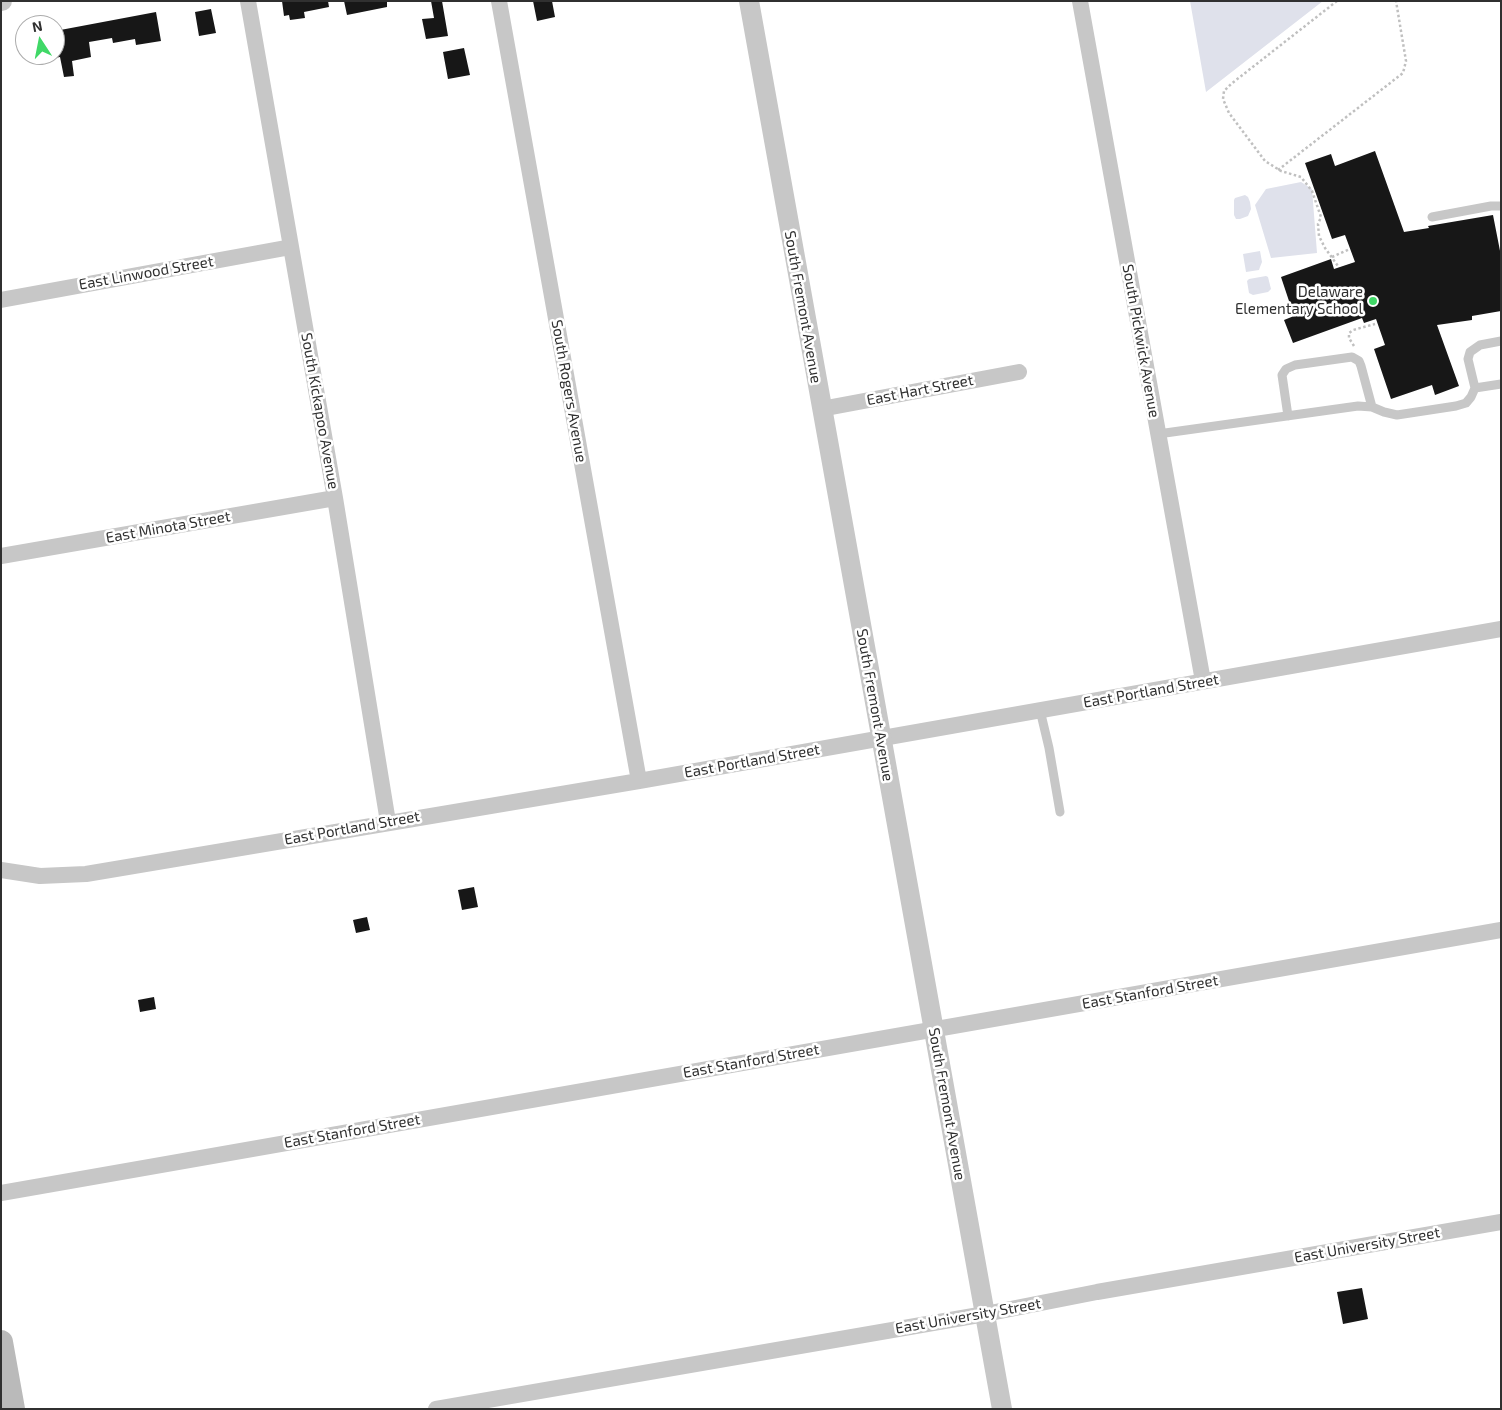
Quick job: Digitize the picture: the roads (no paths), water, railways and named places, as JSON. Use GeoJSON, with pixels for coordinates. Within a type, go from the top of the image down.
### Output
{"type":"FeatureCollection","features":[{"type":"Feature","properties":{"kind":"main road"},"geometry":{"type":"LineString","coordinates":[[1,1342],[13,1409]]}},
{"type":"Feature","properties":{"kind":"street","name":"South Kickapoo Avenue"},"geometry":{"type":"LineString","coordinates":[[248,1],[335,498],[388,822]]}},
{"type":"Feature","properties":{"kind":"street","name":"South Rogers Avenue"},"geometry":{"type":"LineString","coordinates":[[499,1],[638,780]]}},
{"type":"Feature","properties":{"kind":"street","name":"South Fremont Avenue"},"geometry":{"type":"LineString","coordinates":[[749,1],[1002,1409]]}},
{"type":"Feature","properties":{"kind":"street","name":"South Pickwick Avenue"},"geometry":{"type":"LineString","coordinates":[[1080,1],[1202,681]]}},
{"type":"Feature","properties":{"kind":"street","name":"East Linwood Street"},"geometry":{"type":"LineString","coordinates":[[1,300],[291,247]]}},
{"type":"Feature","properties":{"kind":"street","name":"East Hart Street"},"geometry":{"type":"LineString","coordinates":[[821,409],[1019,372]]}},
{"type":"Feature","properties":{"kind":"street","name":"East Minota Street"},"geometry":{"type":"LineString","coordinates":[[1,556],[335,498]]}},
{"type":"Feature","properties":{"kind":"street","name":"East Portland Street"},"geometry":{"type":"LineString","coordinates":[[1,870],[40,876],[86,874],[881,738],[1501,629]]}},
{"type":"Feature","properties":{"kind":"street","name":"East Stanford Street"},"geometry":{"type":"LineString","coordinates":[[1,1193],[1501,930]]}},
{"type":"Feature","properties":{"kind":"street","name":"East University Street"},"geometry":{"type":"LineString","coordinates":[[436,1409],[1501,1222]]}},
{"type":"Feature","properties":{"kind":"lane"},"geometry":{"type":"LineString","coordinates":[[1432,217],[1491,206],[1501,206]]}},
{"type":"Feature","properties":{"kind":"lane"},"geometry":{"type":"LineString","coordinates":[[1158,434],[1358,406],[1372,407],[1396,415],[1456,406],[1466,403],[1475,388],[1468,359],[1470,352],[1480,345],[1501,341]]}},
{"type":"Feature","properties":{"kind":"lane"},"geometry":{"type":"LineString","coordinates":[[1288,416],[1282,376],[1286,369],[1295,365],[1352,357],[1359,361],[1372,407]]}},
{"type":"Feature","properties":{"kind":"lane"},"geometry":{"type":"LineString","coordinates":[[1475,388],[1501,384]]}},
{"type":"Feature","properties":{"kind":"lane"},"geometry":{"type":"LineString","coordinates":[[1040,710],[1049,748],[1060,812]]}},
{"type":"Feature","properties":{"kind":"place","name":"Delaware Elementary School"},"geometry":{"type":"Point","coordinates":[1373,301]}}]}
